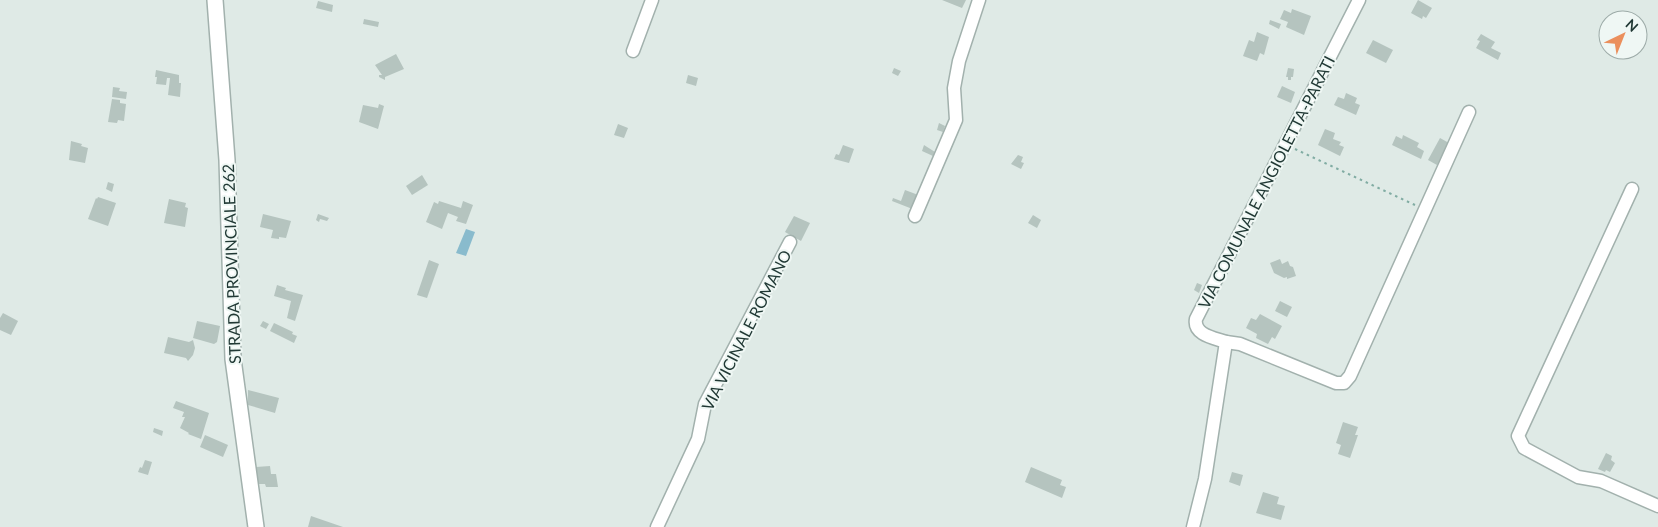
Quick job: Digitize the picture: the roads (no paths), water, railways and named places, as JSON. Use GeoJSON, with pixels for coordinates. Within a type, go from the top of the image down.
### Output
{"type":"FeatureCollection","features":[{"type":"Feature","properties":{"kind":"street","name":"STRADA PROVINCIALE 262"},"geometry":{"type":"LineString","coordinates":[[215,0],[227,160],[233,359],[256,527]]}},
{"type":"Feature","properties":{"kind":"street"},"geometry":{"type":"LineString","coordinates":[[633,51],[652,0]]}},
{"type":"Feature","properties":{"kind":"street"},"geometry":{"type":"LineString","coordinates":[[915,216],[956,120],[954,88],[958,61],[979,0]]}},
{"type":"Feature","properties":{"kind":"street","name":"VIA COMUNALE ANGIOLETTA-PARATI"},"geometry":{"type":"LineString","coordinates":[[1226,342],[1204,335],[1195,324],[1196,319],[1359,0]]}},
{"type":"Feature","properties":{"kind":"street"},"geometry":{"type":"LineString","coordinates":[[1193,527],[1206,470],[1226,342],[1240,344],[1336,384],[1344,383],[1350,376],[1469,112]]}},
{"type":"Feature","properties":{"kind":"street"},"geometry":{"type":"LineString","coordinates":[[1632,189],[1518,436],[1524,448],[1578,477],[1602,481],[1658,506]]}},
{"type":"Feature","properties":{"kind":"street","name":"VIA VICINALE ROMANO"},"geometry":{"type":"LineString","coordinates":[[657,527],[698,439],[705,404],[790,242]]}},
{"type":"Feature","properties":{"kind":"water"},"geometry":{"type":"Polygon","coordinates":[[[466,229],[475,232],[466,256],[456,253],[466,229]]]}}]}
